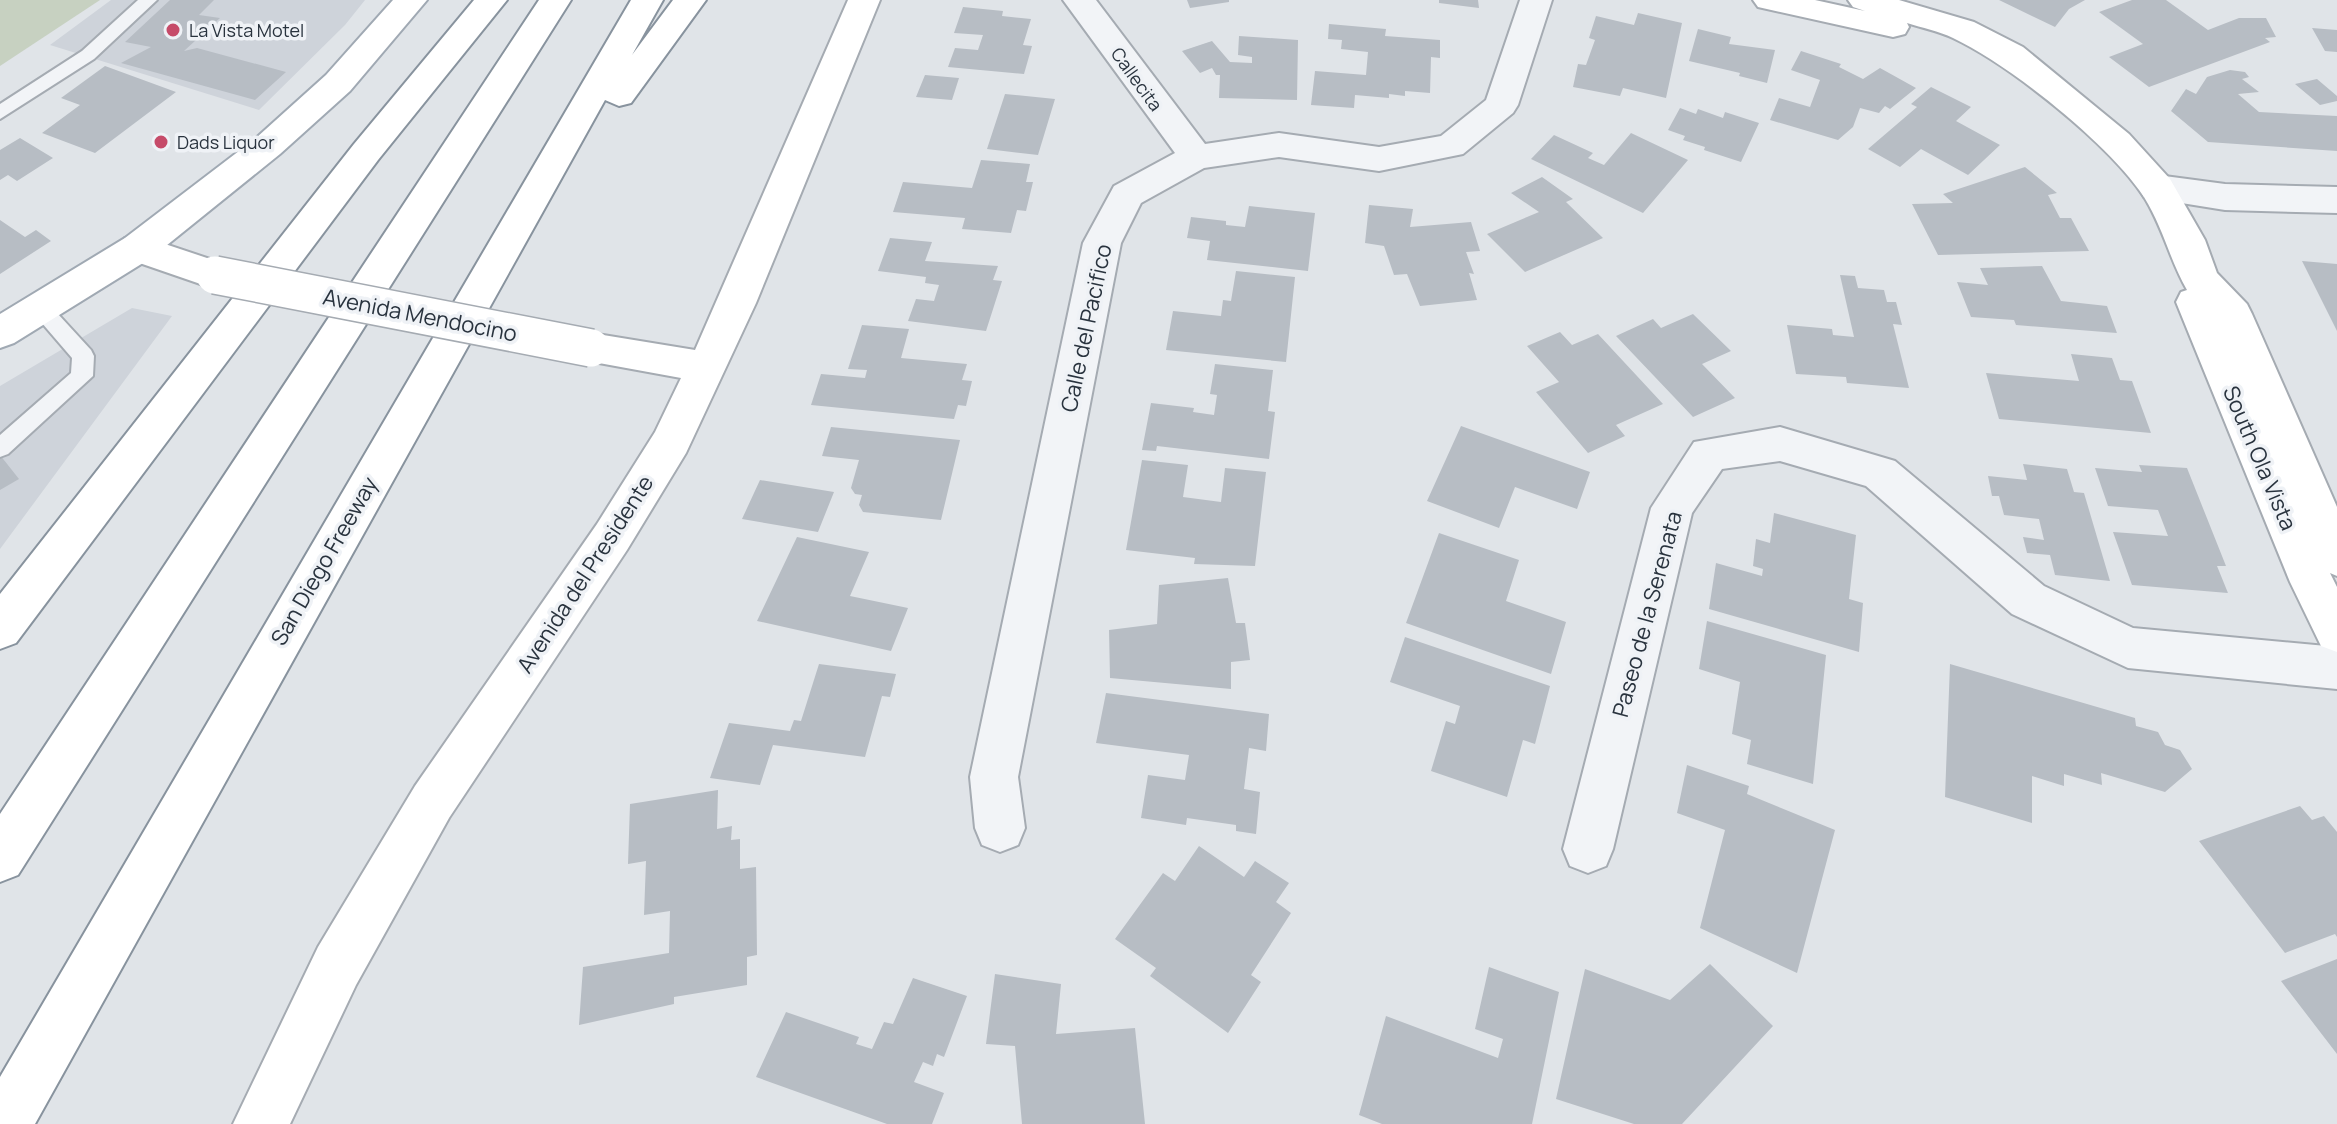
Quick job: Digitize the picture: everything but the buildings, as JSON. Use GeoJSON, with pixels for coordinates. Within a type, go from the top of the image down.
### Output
{"type":"FeatureCollection","features":[{"type":"Feature","properties":{"kind":"main road"},"geometry":{"type":"LineString","coordinates":[[0,333],[138,248],[268,146],[338,83],[411,0]]}},
{"type":"Feature","properties":{"kind":"main road"},"geometry":{"type":"LineString","coordinates":[[0,629],[366,152],[491,0]]}},
{"type":"Feature","properties":{"kind":"main road"},"geometry":{"type":"LineString","coordinates":[[0,858],[555,0]]}},
{"type":"Feature","properties":{"kind":"main road","name":"San Diego Freeway"},"geometry":{"type":"LineString","coordinates":[[4,1124],[495,260],[647,0]]}},
{"type":"Feature","properties":{"kind":"main road"},"geometry":{"type":"LineString","coordinates":[[495,260],[690,0]]}},
{"type":"Feature","properties":{"kind":"main road","name":"Avenida del Presidente"},"geometry":{"type":"LineString","coordinates":[[261,1124],[337,966],[432,802],[612,537],[671,441],[737,303],[864,0]]}},
{"type":"Feature","properties":{"kind":"main road","name":"South Ola Vista"},"geometry":{"type":"LineString","coordinates":[[1769,0],[1900,28],[1959,49],[2055,90]]}},
{"type":"Feature","properties":{"kind":"main road","name":"South Ola Vista"},"geometry":{"type":"LineString","coordinates":[[1864,0],[1962,29],[2011,55],[2117,142],[2157,188],[2186,240],[2200,280],[2233,314],[2337,557]]}},
{"type":"Feature","properties":{"kind":"main road","name":"Avenida Mendocino"},"geometry":{"type":"LineString","coordinates":[[138,248],[215,275],[591,348],[706,367]]}},
{"type":"Feature","properties":{"kind":"main road","name":"South Ola Vista"},"geometry":{"type":"LineString","coordinates":[[2200,280],[2194,301],[2312,582],[2337,632]]}},
{"type":"Feature","properties":{"kind":"street","name":"Callecita"},"geometry":{"type":"LineString","coordinates":[[1079,0],[1196,157]]}},
{"type":"Feature","properties":{"kind":"street","name":"Calle del Pacifico"},"geometry":{"type":"LineString","coordinates":[[1000,828],[994,777],[1102,243],[1127,195],[1196,157],[1279,145],[1379,159],[1451,146],[1501,105],[1536,0]]}},
{"type":"Feature","properties":{"kind":"street"},"geometry":{"type":"LineString","coordinates":[[2157,188],[2225,197],[2337,200]]}},
{"type":"Feature","properties":{"kind":"street","name":"Paseo de la Serenata"},"geometry":{"type":"LineString","coordinates":[[1588,849],[1672,508],[1709,454],[1780,444],[1880,473],[2028,600],[2128,648],[2337,668]]}},
{"type":"Feature","properties":{"kind":"lane"},"geometry":{"type":"LineString","coordinates":[[0,113],[88,55],[148,0]]}},
{"type":"Feature","properties":{"kind":"lane"},"geometry":{"type":"LineString","coordinates":[[0,448],[82,376],[83,356],[40,308]]}},
{"type":"Feature","properties":{"kind":"shaded area"},"geometry":{"type":"Polygon","coordinates":[[[111,0],[365,0],[345,25],[259,110],[50,45],[111,0]]]}},
{"type":"Feature","properties":{"kind":"shaded area"},"geometry":{"type":"Polygon","coordinates":[[[132,308],[172,316],[0,549],[0,386],[132,308]]]}},
{"type":"Feature","properties":{"kind":"green space"},"geometry":{"type":"Polygon","coordinates":[[[0,0],[100,0],[0,66],[0,0]]]}},
{"type":"Feature","properties":{"kind":"place","name":"La Vista Motel"},"geometry":{"type":"Point","coordinates":[173,30]}},
{"type":"Feature","properties":{"kind":"place","name":"Dads Liquor"},"geometry":{"type":"Point","coordinates":[161,142]}}]}
